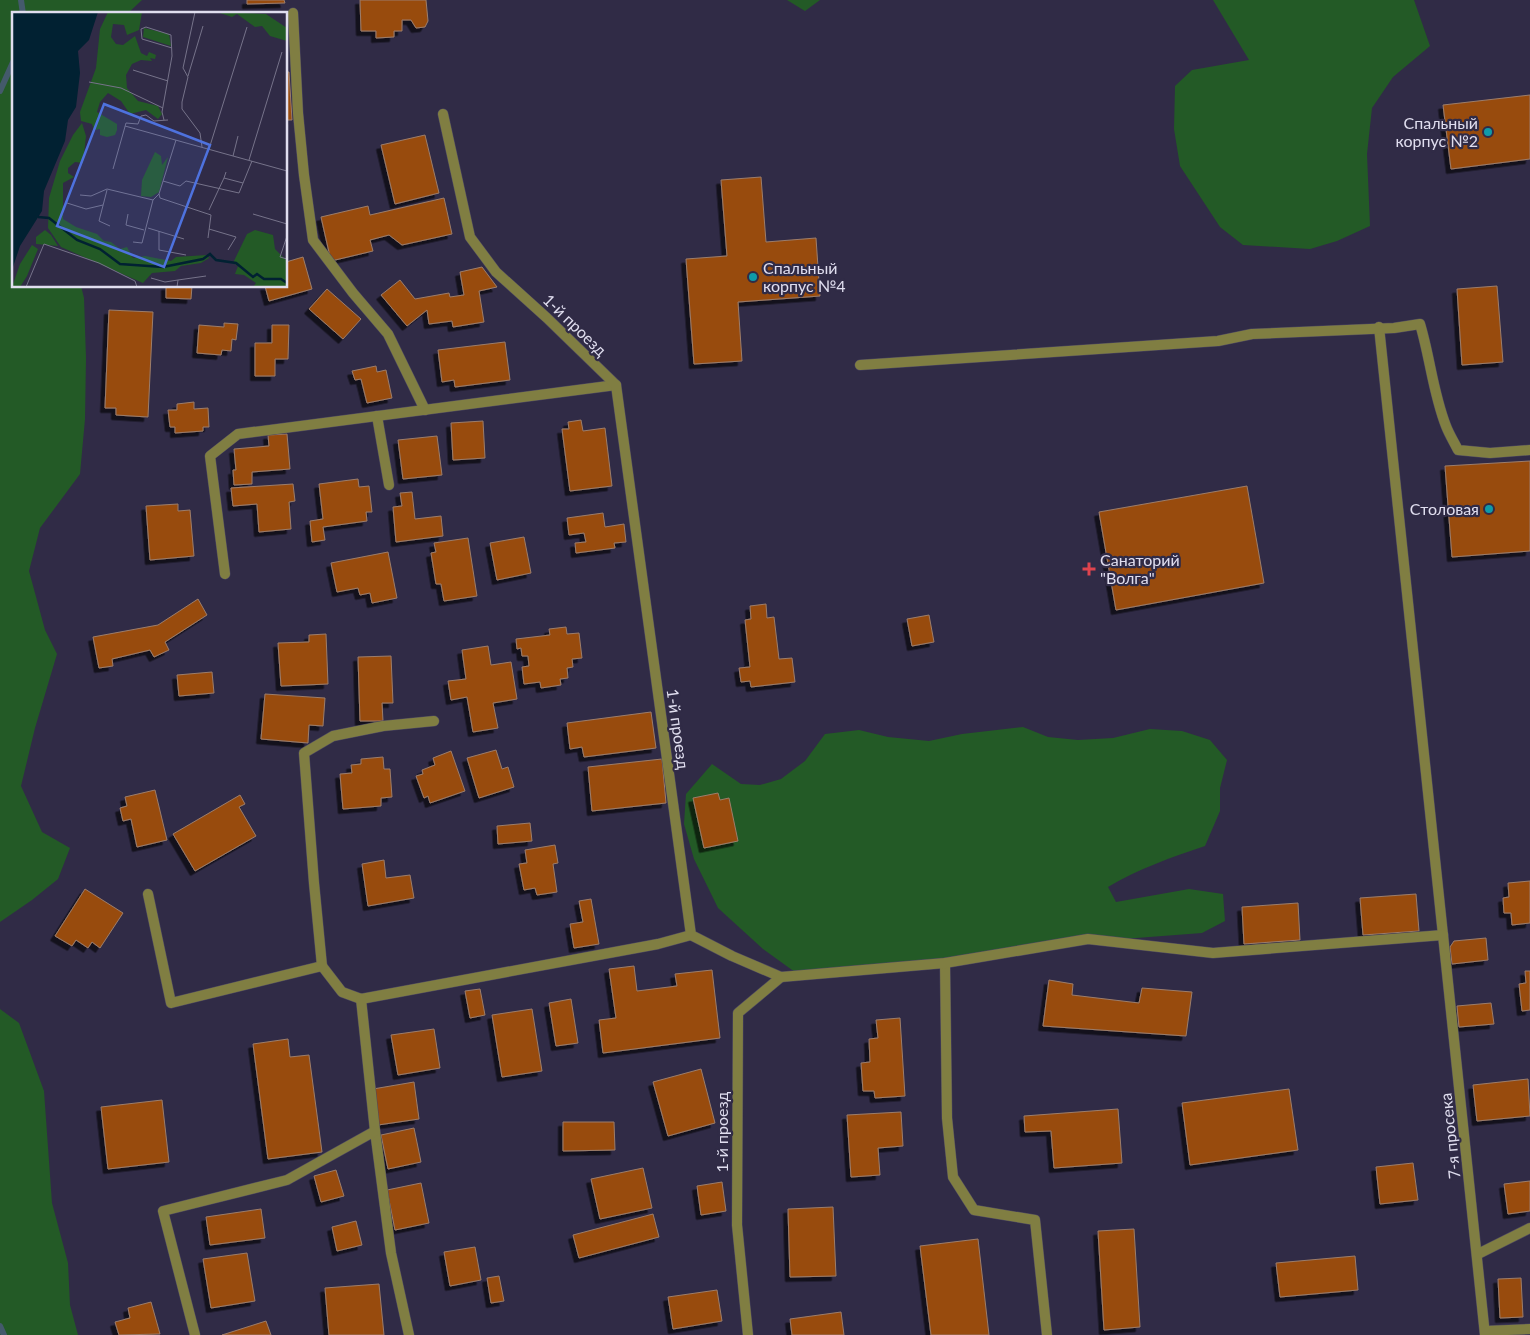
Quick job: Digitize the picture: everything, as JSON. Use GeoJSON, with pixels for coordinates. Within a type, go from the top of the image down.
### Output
{"type":"FeatureCollection","features":[{"type":"Feature","properties":{"kind":"street"},"geometry":{"type":"LineString","coordinates":[[293,13],[298,113],[313,240],[353,293],[388,334],[425,410]]}},
{"type":"Feature","properties":{"kind":"street","name":"1-й проезд"},"geometry":{"type":"LineString","coordinates":[[443,114],[470,238],[496,272],[616,385],[691,935]]}},
{"type":"Feature","properties":{"kind":"street"},"geometry":{"type":"LineString","coordinates":[[860,364],[1218,342],[1252,334],[1379,327],[1394,328],[1420,324],[1436,393],[1446,426],[1458,450],[1490,453],[1530,450]]}},
{"type":"Feature","properties":{"kind":"street","name":"7-я просека"},"geometry":{"type":"LineString","coordinates":[[1379,327],[1485,1333]]}},
{"type":"Feature","properties":{"kind":"street"},"geometry":{"type":"LineString","coordinates":[[225,574],[210,456],[238,434],[616,385]]}},
{"type":"Feature","properties":{"kind":"street"},"geometry":{"type":"LineString","coordinates":[[377,416],[389,485]]}},
{"type":"Feature","properties":{"kind":"street"},"geometry":{"type":"LineString","coordinates":[[434,721],[383,726],[333,736],[304,753],[311,854],[322,966],[342,992],[361,999],[658,944],[691,935],[732,956],[781,977],[945,963],[1088,939],[1213,953],[1443,935]]}},
{"type":"Feature","properties":{"kind":"street"},"geometry":{"type":"LineString","coordinates":[[148,894],[171,1003],[322,966]]}},
{"type":"Feature","properties":{"kind":"street"},"geometry":{"type":"LineString","coordinates":[[945,963],[947,1118],[953,1178],[974,1210],[1035,1220],[1047,1335]]}},
{"type":"Feature","properties":{"kind":"street","name":"1-й проезд"},"geometry":{"type":"LineString","coordinates":[[748,1335],[737,1225],[738,1013],[781,977]]}},
{"type":"Feature","properties":{"kind":"street"},"geometry":{"type":"LineString","coordinates":[[361,999],[374,1131],[391,1253],[409,1335]]}},
{"type":"Feature","properties":{"kind":"street"},"geometry":{"type":"LineString","coordinates":[[195,1335],[164,1211],[287,1180],[374,1131]]}},
{"type":"Feature","properties":{"kind":"street"},"geometry":{"type":"LineString","coordinates":[[1478,1254],[1530,1228]]}},
{"type":"Feature","properties":{"kind":"street"},"geometry":{"type":"LineString","coordinates":[[1485,1333],[1530,1329]]}},
{"type":"Feature","properties":{"kind":"green space"},"geometry":{"type":"Polygon","coordinates":[[[0,0],[142,0],[129,12],[12,12],[12,288],[82,288],[84,298],[86,358],[85,419],[80,474],[40,528],[29,571],[45,630],[57,654],[35,728],[21,786],[42,832],[70,848],[58,879],[0,922],[0,0]]]}},
{"type":"Feature","properties":{"kind":"green space"},"geometry":{"type":"Polygon","coordinates":[[[787,0],[820,0],[805,11],[787,0]]]}},
{"type":"Feature","properties":{"kind":"green space"},"geometry":{"type":"Polygon","coordinates":[[[1213,0],[1414,0],[1430,46],[1393,77],[1372,108],[1367,154],[1370,226],[1337,241],[1310,249],[1243,245],[1220,227],[1180,166],[1174,129],[1175,86],[1192,70],[1249,60],[1213,0]]]}},
{"type":"Feature","properties":{"kind":"green space"},"geometry":{"type":"Polygon","coordinates":[[[1023,727],[1048,737],[1078,740],[1113,738],[1150,729],[1182,731],[1210,740],[1227,760],[1220,788],[1220,811],[1205,846],[1143,869],[1108,887],[1116,902],[1189,889],[1223,894],[1225,921],[1202,933],[1123,939],[900,972],[811,978],[799,975],[763,949],[718,908],[694,859],[684,824],[686,794],[712,764],[741,784],[760,785],[781,779],[805,761],[825,734],[859,730],[888,737],[929,741],[962,734],[1023,727]]]}},
{"type":"Feature","properties":{"kind":"green space"},"geometry":{"type":"Polygon","coordinates":[[[0,1009],[19,1023],[44,1091],[52,1203],[68,1263],[70,1305],[78,1335],[0,1335],[0,1009]]]}},
{"type":"Feature","properties":{"kind":"building"},"geometry":{"type":"Polygon","coordinates":[[[247,0],[284,0],[285,3],[247,4],[247,0]]]}},
{"type":"Feature","properties":{"kind":"building"},"geometry":{"type":"Polygon","coordinates":[[[360,0],[426,0],[428,21],[425,27],[416,28],[411,20],[402,20],[402,31],[394,31],[394,37],[376,38],[376,31],[361,31],[360,0]]]}},
{"type":"Feature","properties":{"kind":"building"},"geometry":{"type":"Polygon","coordinates":[[[288,72],[289,72],[292,120],[288,120],[288,72]]]}},
{"type":"Feature","properties":{"kind":"building","name":"Спальный корпус №2"},"geometry":{"type":"Polygon","coordinates":[[[1530,95],[1530,159],[1451,169],[1443,105],[1530,95]]]}},
{"type":"Feature","properties":{"kind":"building"},"geometry":{"type":"Polygon","coordinates":[[[425,135],[439,193],[395,204],[381,145],[425,135]]]}},
{"type":"Feature","properties":{"kind":"building","name":"Спальный корпус №4"},"geometry":{"type":"Polygon","coordinates":[[[761,177],[766,242],[816,238],[820,296],[738,302],[742,361],[694,364],[686,259],[727,256],[721,180],[761,177]]]}},
{"type":"Feature","properties":{"kind":"building"},"geometry":{"type":"Polygon","coordinates":[[[444,198],[452,234],[402,245],[389,235],[370,240],[373,251],[331,261],[321,217],[368,206],[370,215],[444,198]]]}},
{"type":"Feature","properties":{"kind":"building"},"geometry":{"type":"Polygon","coordinates":[[[303,257],[312,289],[269,301],[266,288],[288,288],[288,261],[303,257]]]}},
{"type":"Feature","properties":{"kind":"building"},"geometry":{"type":"Polygon","coordinates":[[[482,267],[497,287],[479,291],[484,322],[453,327],[452,321],[429,324],[427,310],[407,326],[381,295],[400,280],[415,299],[449,293],[450,297],[464,295],[460,272],[482,267]]]}},
{"type":"Feature","properties":{"kind":"building"},"geometry":{"type":"Polygon","coordinates":[[[1497,286],[1503,362],[1462,365],[1457,289],[1497,286]]]}},
{"type":"Feature","properties":{"kind":"building"},"geometry":{"type":"Polygon","coordinates":[[[166,288],[192,288],[191,299],[166,298],[166,288]]]}},
{"type":"Feature","properties":{"kind":"building"},"geometry":{"type":"Polygon","coordinates":[[[327,289],[361,319],[343,339],[309,309],[327,289]]]}},
{"type":"Feature","properties":{"kind":"building"},"geometry":{"type":"Polygon","coordinates":[[[109,310],[153,312],[148,417],[116,415],[116,408],[105,408],[109,310]]]}},
{"type":"Feature","properties":{"kind":"building"},"geometry":{"type":"Polygon","coordinates":[[[224,323],[238,324],[236,340],[232,339],[231,351],[222,350],[221,355],[197,353],[199,325],[224,327],[224,323]]]}},
{"type":"Feature","properties":{"kind":"building"},"geometry":{"type":"Polygon","coordinates":[[[272,325],[289,325],[288,359],[275,359],[275,376],[255,376],[255,343],[272,343],[272,325]]]}},
{"type":"Feature","properties":{"kind":"building"},"geometry":{"type":"Polygon","coordinates":[[[505,342],[510,380],[455,387],[454,380],[442,382],[438,350],[505,342]]]}},
{"type":"Feature","properties":{"kind":"building"},"geometry":{"type":"Polygon","coordinates":[[[376,366],[377,372],[386,370],[392,398],[367,403],[361,379],[355,380],[352,371],[376,366]]]}},
{"type":"Feature","properties":{"kind":"building"},"geometry":{"type":"Polygon","coordinates":[[[194,402],[194,409],[208,408],[209,427],[203,427],[203,431],[175,433],[175,427],[170,427],[168,410],[177,410],[177,404],[194,402]]]}},
{"type":"Feature","properties":{"kind":"building"},"geometry":{"type":"Polygon","coordinates":[[[581,420],[583,431],[605,428],[612,486],[570,491],[562,429],[569,429],[568,422],[581,420]]]}},
{"type":"Feature","properties":{"kind":"building"},"geometry":{"type":"Polygon","coordinates":[[[483,421],[485,458],[453,460],[451,423],[483,421]]]}},
{"type":"Feature","properties":{"kind":"building"},"geometry":{"type":"Polygon","coordinates":[[[287,434],[290,469],[252,472],[252,484],[234,485],[233,470],[236,470],[234,449],[269,446],[268,435],[287,434]]]}},
{"type":"Feature","properties":{"kind":"building"},"geometry":{"type":"Polygon","coordinates":[[[437,436],[442,475],[403,479],[398,440],[437,436]]]}},
{"type":"Feature","properties":{"kind":"building","name":"Столовая"},"geometry":{"type":"Polygon","coordinates":[[[1530,461],[1530,551],[1452,557],[1445,466],[1530,461]]]}},
{"type":"Feature","properties":{"kind":"building"},"geometry":{"type":"Polygon","coordinates":[[[358,479],[359,487],[369,486],[372,512],[366,512],[367,521],[323,527],[325,540],[312,542],[310,521],[323,519],[319,484],[358,479]]]}},
{"type":"Feature","properties":{"kind":"building"},"geometry":{"type":"Polygon","coordinates":[[[293,484],[295,501],[289,502],[291,529],[259,532],[257,504],[233,506],[231,488],[293,484]]]}},
{"type":"Feature","properties":{"kind":"building"},"geometry":{"type":"Polygon","coordinates":[[[1247,486],[1264,583],[1116,610],[1099,512],[1247,486]]]}},
{"type":"Feature","properties":{"kind":"building"},"geometry":{"type":"Polygon","coordinates":[[[412,492],[415,519],[441,516],[443,536],[396,542],[393,507],[402,506],[400,493],[412,492]]]}},
{"type":"Feature","properties":{"kind":"building"},"geometry":{"type":"Polygon","coordinates":[[[178,504],[178,511],[190,510],[194,556],[150,560],[146,506],[178,504]]]}},
{"type":"Feature","properties":{"kind":"building"},"geometry":{"type":"Polygon","coordinates":[[[603,513],[605,527],[624,524],[626,542],[614,543],[615,548],[576,553],[575,543],[586,542],[584,533],[569,535],[567,518],[603,513]]]}},
{"type":"Feature","properties":{"kind":"building"},"geometry":{"type":"Polygon","coordinates":[[[524,537],[531,573],[497,580],[490,543],[524,537]]]}},
{"type":"Feature","properties":{"kind":"building"},"geometry":{"type":"Polygon","coordinates":[[[468,538],[477,596],[444,601],[441,584],[436,584],[431,553],[436,552],[434,543],[468,538]]]}},
{"type":"Feature","properties":{"kind":"building"},"geometry":{"type":"Polygon","coordinates":[[[388,552],[397,598],[372,603],[370,593],[360,595],[358,588],[337,592],[331,563],[388,552]]]}},
{"type":"Feature","properties":{"kind":"building"},"geometry":{"type":"Polygon","coordinates":[[[198,599],[207,615],[165,642],[169,650],[154,657],[150,650],[112,659],[113,666],[99,668],[93,637],[158,625],[198,599]]]}},
{"type":"Feature","properties":{"kind":"building"},"geometry":{"type":"Polygon","coordinates":[[[766,604],[767,618],[774,617],[779,659],[792,658],[795,682],[751,687],[750,681],[741,682],[739,668],[750,667],[745,620],[751,619],[750,606],[766,604]]]}},
{"type":"Feature","properties":{"kind":"building"},"geometry":{"type":"Polygon","coordinates":[[[929,615],[934,642],[912,646],[907,619],[929,615]]]}},
{"type":"Feature","properties":{"kind":"building"},"geometry":{"type":"Polygon","coordinates":[[[566,627],[567,634],[579,633],[582,658],[572,659],[573,667],[567,668],[568,678],[560,679],[561,685],[541,688],[540,682],[524,684],[522,667],[529,666],[528,656],[522,656],[521,648],[517,649],[516,639],[550,635],[549,629],[566,627]]]}},
{"type":"Feature","properties":{"kind":"building"},"geometry":{"type":"Polygon","coordinates":[[[326,634],[328,684],[281,686],[278,643],[309,642],[309,635],[326,634]]]}},
{"type":"Feature","properties":{"kind":"building"},"geometry":{"type":"Polygon","coordinates":[[[488,646],[491,665],[511,662],[517,699],[493,703],[498,728],[473,732],[467,697],[451,700],[448,681],[466,679],[462,650],[488,646]]]}},
{"type":"Feature","properties":{"kind":"building"},"geometry":{"type":"Polygon","coordinates":[[[391,656],[393,703],[382,703],[383,721],[360,721],[358,657],[391,656]]]}},
{"type":"Feature","properties":{"kind":"building"},"geometry":{"type":"Polygon","coordinates":[[[212,672],[214,693],[179,696],[177,675],[212,672]]]}},
{"type":"Feature","properties":{"kind":"building"},"geometry":{"type":"Polygon","coordinates":[[[265,694],[325,698],[323,726],[309,725],[308,743],[261,739],[265,694]]]}},
{"type":"Feature","properties":{"kind":"building"},"geometry":{"type":"Polygon","coordinates":[[[651,712],[656,748],[584,757],[582,747],[570,749],[567,723],[651,712]]]}},
{"type":"Feature","properties":{"kind":"building"},"geometry":{"type":"Polygon","coordinates":[[[496,750],[502,769],[508,767],[514,787],[479,798],[467,758],[496,750]]]}},
{"type":"Feature","properties":{"kind":"building"},"geometry":{"type":"Polygon","coordinates":[[[451,751],[465,791],[430,803],[428,796],[424,798],[416,776],[423,774],[422,770],[435,765],[433,758],[451,751]]]}},
{"type":"Feature","properties":{"kind":"building"},"geometry":{"type":"Polygon","coordinates":[[[383,757],[384,769],[390,769],[392,797],[381,798],[381,806],[343,809],[340,774],[352,773],[351,765],[361,764],[361,759],[383,757]]]}},
{"type":"Feature","properties":{"kind":"building"},"geometry":{"type":"Polygon","coordinates":[[[662,759],[666,803],[592,811],[588,767],[662,759]]]}},
{"type":"Feature","properties":{"kind":"building"},"geometry":{"type":"Polygon","coordinates":[[[155,790],[167,840],[137,847],[131,819],[123,821],[120,808],[127,806],[125,797],[155,790]]]}},
{"type":"Feature","properties":{"kind":"building"},"geometry":{"type":"Polygon","coordinates":[[[718,793],[720,800],[729,798],[738,841],[704,848],[693,798],[718,793]]]}},
{"type":"Feature","properties":{"kind":"building"},"geometry":{"type":"Polygon","coordinates":[[[240,795],[245,804],[239,807],[256,836],[195,871],[173,834],[240,795]]]}},
{"type":"Feature","properties":{"kind":"building"},"geometry":{"type":"Polygon","coordinates":[[[530,823],[532,841],[498,844],[497,826],[530,823]]]}},
{"type":"Feature","properties":{"kind":"building"},"geometry":{"type":"Polygon","coordinates":[[[555,845],[558,863],[553,864],[557,892],[537,895],[535,888],[524,890],[519,864],[527,863],[525,850],[555,845]]]}},
{"type":"Feature","properties":{"kind":"building"},"geometry":{"type":"Polygon","coordinates":[[[384,860],[386,878],[410,875],[414,898],[368,906],[362,864],[384,860]]]}},
{"type":"Feature","properties":{"kind":"building"},"geometry":{"type":"Polygon","coordinates":[[[1530,881],[1530,923],[1512,925],[1511,913],[1504,913],[1503,898],[1509,897],[1508,883],[1530,881]]]}},
{"type":"Feature","properties":{"kind":"building"},"geometry":{"type":"Polygon","coordinates":[[[85,889],[123,913],[100,948],[92,942],[88,948],[76,940],[72,946],[55,936],[85,889]]]}},
{"type":"Feature","properties":{"kind":"building"},"geometry":{"type":"Polygon","coordinates":[[[1416,894],[1419,931],[1363,935],[1360,898],[1416,894]]]}},
{"type":"Feature","properties":{"kind":"building"},"geometry":{"type":"Polygon","coordinates":[[[591,899],[599,944],[574,948],[570,924],[583,922],[579,901],[591,899]]]}},
{"type":"Feature","properties":{"kind":"building"},"geometry":{"type":"Polygon","coordinates":[[[1298,903],[1300,940],[1244,944],[1242,907],[1298,903]]]}},
{"type":"Feature","properties":{"kind":"building"},"geometry":{"type":"Polygon","coordinates":[[[1486,938],[1488,960],[1452,964],[1450,947],[1454,941],[1486,938]]]}},
{"type":"Feature","properties":{"kind":"building"},"geometry":{"type":"Polygon","coordinates":[[[634,966],[637,991],[677,986],[675,974],[712,970],[720,1038],[603,1053],[599,1020],[616,1018],[609,969],[634,966]]]}},
{"type":"Feature","properties":{"kind":"building"},"geometry":{"type":"Polygon","coordinates":[[[1525,971],[1530,971],[1530,1010],[1522,1011],[1519,984],[1526,983],[1525,971]]]}},
{"type":"Feature","properties":{"kind":"building"},"geometry":{"type":"Polygon","coordinates":[[[1049,980],[1073,984],[1072,995],[1139,1003],[1142,988],[1192,992],[1186,1036],[1043,1026],[1049,980]]]}},
{"type":"Feature","properties":{"kind":"building"},"geometry":{"type":"Polygon","coordinates":[[[480,989],[485,1015],[470,1018],[465,991],[480,989]]]}},
{"type":"Feature","properties":{"kind":"building"},"geometry":{"type":"Polygon","coordinates":[[[571,999],[578,1043],[556,1046],[549,1003],[571,999]]]}},
{"type":"Feature","properties":{"kind":"building"},"geometry":{"type":"Polygon","coordinates":[[[1491,1003],[1494,1024],[1459,1027],[1457,1006],[1491,1003]]]}},
{"type":"Feature","properties":{"kind":"building"},"geometry":{"type":"Polygon","coordinates":[[[532,1009],[542,1071],[502,1077],[492,1015],[532,1009]]]}},
{"type":"Feature","properties":{"kind":"building"},"geometry":{"type":"Polygon","coordinates":[[[900,1018],[905,1096],[875,1098],[874,1091],[863,1091],[861,1063],[870,1062],[869,1039],[878,1038],[876,1020],[900,1018]]]}},
{"type":"Feature","properties":{"kind":"building"},"geometry":{"type":"Polygon","coordinates":[[[434,1029],[440,1068],[398,1075],[391,1035],[434,1029]]]}},
{"type":"Feature","properties":{"kind":"building"},"geometry":{"type":"Polygon","coordinates":[[[288,1039],[290,1057],[309,1055],[322,1152],[268,1159],[253,1044],[288,1039]]]}},
{"type":"Feature","properties":{"kind":"building"},"geometry":{"type":"Polygon","coordinates":[[[701,1069],[715,1123],[668,1136],[653,1082],[701,1069]]]}},
{"type":"Feature","properties":{"kind":"building"},"geometry":{"type":"Polygon","coordinates":[[[1528,1079],[1530,1116],[1477,1121],[1473,1085],[1528,1079]]]}},
{"type":"Feature","properties":{"kind":"building"},"geometry":{"type":"Polygon","coordinates":[[[414,1082],[419,1119],[378,1125],[373,1089],[414,1082]]]}},
{"type":"Feature","properties":{"kind":"building"},"geometry":{"type":"Polygon","coordinates":[[[1289,1089],[1298,1150],[1190,1165],[1182,1103],[1289,1089]]]}},
{"type":"Feature","properties":{"kind":"building"},"geometry":{"type":"Polygon","coordinates":[[[162,1100],[169,1162],[108,1169],[101,1107],[162,1100]]]}},
{"type":"Feature","properties":{"kind":"building"},"geometry":{"type":"Polygon","coordinates":[[[1118,1109],[1122,1163],[1054,1168],[1051,1131],[1025,1132],[1024,1116],[1118,1109]]]}},
{"type":"Feature","properties":{"kind":"building"},"geometry":{"type":"Polygon","coordinates":[[[901,1112],[903,1146],[878,1148],[880,1175],[851,1177],[847,1115],[901,1112]]]}},
{"type":"Feature","properties":{"kind":"building"},"geometry":{"type":"Polygon","coordinates":[[[563,1122],[614,1122],[615,1150],[563,1151],[563,1122]]]}},
{"type":"Feature","properties":{"kind":"building"},"geometry":{"type":"Polygon","coordinates":[[[414,1128],[421,1162],[388,1169],[381,1135],[414,1128]]]}},
{"type":"Feature","properties":{"kind":"building"},"geometry":{"type":"Polygon","coordinates":[[[1413,1163],[1418,1200],[1380,1204],[1376,1167],[1413,1163]]]}},
{"type":"Feature","properties":{"kind":"building"},"geometry":{"type":"Polygon","coordinates":[[[643,1168],[652,1208],[600,1219],[591,1179],[643,1168]]]}},
{"type":"Feature","properties":{"kind":"building"},"geometry":{"type":"Polygon","coordinates":[[[336,1170],[344,1196],[321,1202],[314,1176],[336,1170]]]}},
{"type":"Feature","properties":{"kind":"building"},"geometry":{"type":"Polygon","coordinates":[[[1530,1181],[1530,1211],[1508,1214],[1504,1184],[1530,1181]]]}},
{"type":"Feature","properties":{"kind":"building"},"geometry":{"type":"Polygon","coordinates":[[[722,1182],[726,1211],[701,1215],[697,1186],[722,1182]]]}},
{"type":"Feature","properties":{"kind":"building"},"geometry":{"type":"Polygon","coordinates":[[[421,1183],[429,1223],[395,1230],[387,1190],[421,1183]]]}},
{"type":"Feature","properties":{"kind":"building"},"geometry":{"type":"Polygon","coordinates":[[[833,1207],[836,1276],[790,1277],[788,1209],[833,1207]]]}},
{"type":"Feature","properties":{"kind":"building"},"geometry":{"type":"Polygon","coordinates":[[[261,1209],[265,1238],[210,1245],[206,1217],[261,1209]]]}},
{"type":"Feature","properties":{"kind":"building"},"geometry":{"type":"Polygon","coordinates":[[[653,1214],[659,1237],[579,1258],[573,1235],[653,1214]]]}},
{"type":"Feature","properties":{"kind":"building"},"geometry":{"type":"Polygon","coordinates":[[[356,1221],[362,1245],[337,1251],[332,1227],[356,1221]]]}},
{"type":"Feature","properties":{"kind":"building"},"geometry":{"type":"Polygon","coordinates":[[[1134,1229],[1140,1327],[1104,1330],[1098,1231],[1134,1229]]]}},
{"type":"Feature","properties":{"kind":"building"},"geometry":{"type":"Polygon","coordinates":[[[978,1239],[989,1335],[931,1335],[920,1246],[978,1239]]]}},
{"type":"Feature","properties":{"kind":"building"},"geometry":{"type":"Polygon","coordinates":[[[475,1247],[481,1280],[450,1286],[444,1252],[475,1247]]]}},
{"type":"Feature","properties":{"kind":"building"},"geometry":{"type":"Polygon","coordinates":[[[247,1253],[255,1301],[211,1308],[203,1259],[247,1253]]]}},
{"type":"Feature","properties":{"kind":"building"},"geometry":{"type":"Polygon","coordinates":[[[1355,1256],[1358,1290],[1280,1297],[1276,1263],[1355,1256]]]}},
{"type":"Feature","properties":{"kind":"building"},"geometry":{"type":"Polygon","coordinates":[[[499,1276],[504,1301],[491,1303],[487,1278],[499,1276]]]}},
{"type":"Feature","properties":{"kind":"building"},"geometry":{"type":"Polygon","coordinates":[[[1521,1278],[1523,1317],[1500,1318],[1498,1279],[1521,1278]]]}},
{"type":"Feature","properties":{"kind":"building"},"geometry":{"type":"Polygon","coordinates":[[[379,1284],[384,1335],[329,1335],[325,1288],[379,1284]]]}},
{"type":"Feature","properties":{"kind":"building"},"geometry":{"type":"Polygon","coordinates":[[[717,1290],[722,1321],[673,1329],[668,1297],[717,1290]]]}},
{"type":"Feature","properties":{"kind":"building"},"geometry":{"type":"Polygon","coordinates":[[[151,1302],[160,1334],[119,1335],[115,1322],[130,1318],[128,1308],[151,1302]]]}},
{"type":"Feature","properties":{"kind":"building"},"geometry":{"type":"Polygon","coordinates":[[[841,1312],[844,1335],[792,1335],[790,1319],[841,1312]]]}},
{"type":"Feature","properties":{"kind":"building"},"geometry":{"type":"Polygon","coordinates":[[[266,1321],[271,1335],[222,1335],[266,1321]]]}},
{"type":"Feature","properties":{"kind":"waterway"},"geometry":{"type":"LineString","coordinates":[[21,0],[23,12]]}},
{"type":"Feature","properties":{"kind":"waterway"},"geometry":{"type":"LineString","coordinates":[[0,91],[12,64]]}},
{"type":"Feature","properties":{"kind":"waterway"},"geometry":{"type":"LineString","coordinates":[[0,1326],[4,1335]]}},
{"type":"Feature","properties":{"kind":"place","name":"Спальный корпус №2"},"geometry":{"type":"Point","coordinates":[1488,132]}},
{"type":"Feature","properties":{"kind":"place","name":"Спальный корпус №4"},"geometry":{"type":"Point","coordinates":[753,277]}},
{"type":"Feature","properties":{"kind":"place","name":"Столовая"},"geometry":{"type":"Point","coordinates":[1489,509]}},
{"type":"Feature","properties":{"kind":"place","name":"Санаторий \"Волга\""},"geometry":{"type":"Point","coordinates":[1089,569]}}]}
